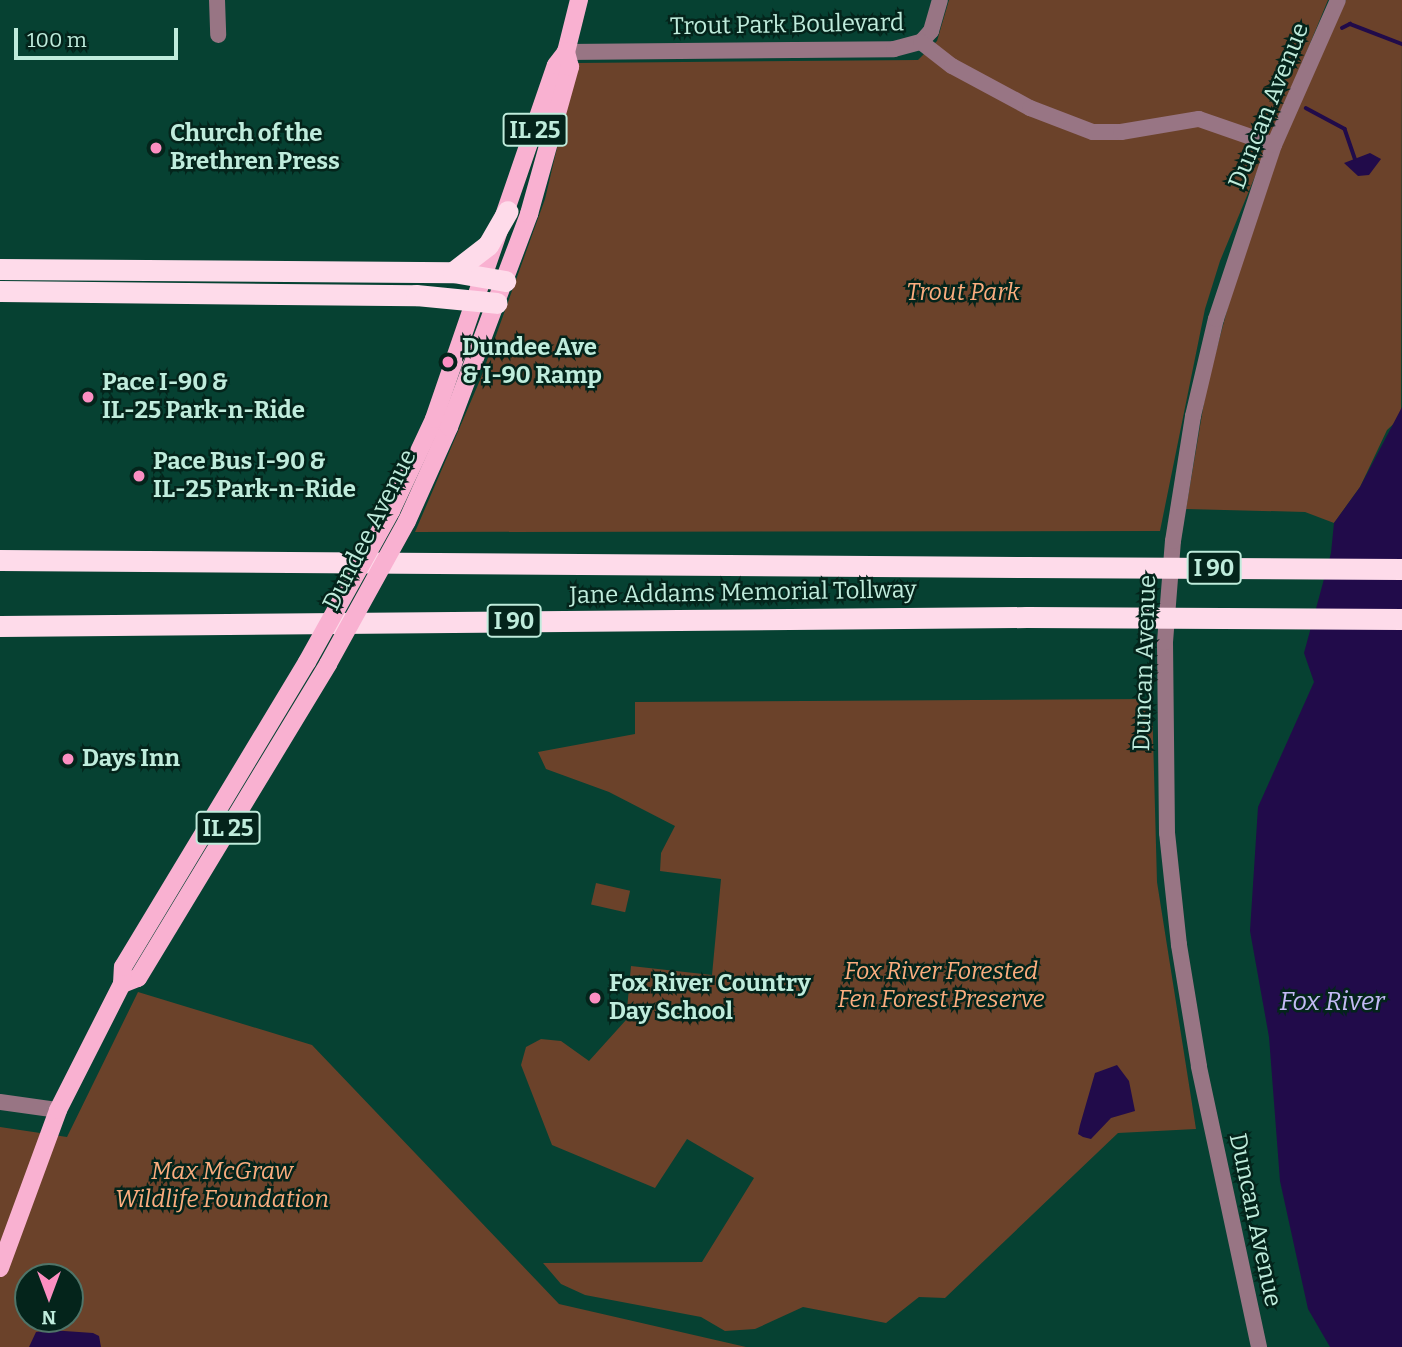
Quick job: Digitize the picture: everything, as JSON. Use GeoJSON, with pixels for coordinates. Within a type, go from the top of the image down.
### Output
{"type":"FeatureCollection","features":[{"type":"Feature","properties":{"kind":"highway"},"geometry":{"type":"LineString","coordinates":[[453,272],[488,245],[508,211]]}},
{"type":"Feature","properties":{"kind":"highway"},"geometry":{"type":"LineString","coordinates":[[0,269],[453,272],[495,279]]}},
{"type":"Feature","properties":{"kind":"highway"},"geometry":{"type":"LineString","coordinates":[[0,293],[487,301]]}},
{"type":"Feature","properties":{"kind":"highway","name":"Jane Addams Memorial Tollway"},"geometry":{"type":"LineString","coordinates":[[0,561],[1402,569]]}},
{"type":"Feature","properties":{"kind":"highway","name":"Jane Addams Memorial Tollway"},"geometry":{"type":"LineString","coordinates":[[0,626],[1027,617],[1402,620]]}},
{"type":"Feature","properties":{"kind":"main road","name":"Dundee Avenue"},"geometry":{"type":"LineString","coordinates":[[495,279],[508,211],[556,65],[566,52],[579,0]]}},
{"type":"Feature","properties":{"kind":"main road","name":"Dundee Avenue"},"geometry":{"type":"LineString","coordinates":[[122,984],[138,978],[328,664],[399,516],[434,419],[495,279],[529,214],[570,67],[566,52]]}},
{"type":"Feature","properties":{"kind":"main road","name":"Dundee Avenue"},"geometry":{"type":"LineString","coordinates":[[58,1110],[122,984],[122,967],[399,516]]}},
{"type":"Feature","properties":{"kind":"main road","name":"IL 25"},"geometry":{"type":"LineString","coordinates":[[0,1268],[58,1110]]}},
{"type":"Feature","properties":{"kind":"street"},"geometry":{"type":"LineString","coordinates":[[217,0],[218,35]]}},
{"type":"Feature","properties":{"kind":"street"},"geometry":{"type":"LineString","coordinates":[[921,43],[931,31],[940,0]]}},
{"type":"Feature","properties":{"kind":"street","name":"Duncan Avenue"},"geometry":{"type":"LineString","coordinates":[[1259,1347],[1184,980],[1167,833],[1164,696],[1173,541],[1193,416],[1223,296],[1274,145],[1338,0]]}},
{"type":"Feature","properties":{"kind":"street","name":"Trout Park Boulevard"},"geometry":{"type":"LineString","coordinates":[[566,52],[894,49],[921,43],[952,66],[1030,108],[1093,132],[1121,132],[1199,119],[1274,145]]}},
{"type":"Feature","properties":{"kind":"street"},"geometry":{"type":"LineString","coordinates":[[0,1102],[58,1110]]}},
{"type":"Feature","properties":{"kind":"green space","name":"Trout Park"},"geometry":{"type":"Polygon","coordinates":[[[949,0],[1328,0],[1220,261],[1205,309],[1160,531],[415,532],[480,380],[545,199],[577,63],[918,60],[937,41],[949,0]]]}},
{"type":"Feature","properties":{"kind":"green space"},"geometry":{"type":"Polygon","coordinates":[[[1346,0],[1402,0],[1401,417],[1387,430],[1360,487],[1334,523],[1305,512],[1186,509],[1207,385],[1236,277],[1275,161],[1346,0]]]}},
{"type":"Feature","properties":{"kind":"green space","name":"Fox River Forested Fen Forest Preserve"},"geometry":{"type":"Polygon","coordinates":[[[1152,699],[1157,882],[1196,1129],[1118,1133],[945,1298],[919,1297],[886,1323],[803,1307],[755,1329],[725,1331],[701,1317],[585,1295],[561,1284],[543,1263],[702,1262],[754,1178],[687,1139],[655,1188],[552,1145],[521,1065],[526,1047],[541,1039],[561,1041],[589,1061],[626,1020],[631,966],[712,975],[721,879],[660,871],[661,853],[675,826],[609,792],[546,769],[538,752],[635,734],[635,702],[1152,699]]]}},
{"type":"Feature","properties":{"kind":"green space"},"geometry":{"type":"Polygon","coordinates":[[[596,883],[630,891],[625,912],[591,904],[596,883]]]}},
{"type":"Feature","properties":{"kind":"green space","name":"Max McGraw Wildlife Foundation"},"geometry":{"type":"Polygon","coordinates":[[[138,992],[312,1045],[559,1304],[746,1347],[0,1347],[0,1127],[67,1137],[138,992]]]}},
{"type":"Feature","properties":{"kind":"water"},"geometry":{"type":"Polygon","coordinates":[[[1370,153],[1381,159],[1369,175],[1358,176],[1344,163],[1370,153]]]}},
{"type":"Feature","properties":{"kind":"water","name":"Fox River"},"geometry":{"type":"Polygon","coordinates":[[[1402,407],[1402,1347],[1330,1347],[1308,1309],[1280,1181],[1269,1037],[1250,931],[1258,807],[1314,682],[1304,653],[1331,553],[1334,523],[1360,487],[1402,407]]]}},
{"type":"Feature","properties":{"kind":"water"},"geometry":{"type":"Polygon","coordinates":[[[1117,1065],[1129,1081],[1135,1111],[1111,1118],[1091,1139],[1083,1137],[1078,1134],[1095,1073],[1117,1065]]]}},
{"type":"Feature","properties":{"kind":"water"},"geometry":{"type":"Polygon","coordinates":[[[84,1332],[99,1336],[101,1347],[29,1347],[36,1333],[84,1332]]]}},
{"type":"Feature","properties":{"kind":"waterway"},"geometry":{"type":"LineString","coordinates":[[1342,28],[1350,24],[1402,44]]}},
{"type":"Feature","properties":{"kind":"waterway"},"geometry":{"type":"LineString","coordinates":[[1306,108],[1345,129],[1355,158]]}},
{"type":"Feature","properties":{"kind":"place","name":"Church of the Brethren Press"},"geometry":{"type":"Point","coordinates":[156,148]}},
{"type":"Feature","properties":{"kind":"place","name":"Dundee Ave & I-90 Ramp"},"geometry":{"type":"Point","coordinates":[448,362]}},
{"type":"Feature","properties":{"kind":"place","name":"Pace I-90 & IL-25 Park-n-Ride"},"geometry":{"type":"Point","coordinates":[88,397]}},
{"type":"Feature","properties":{"kind":"place","name":"Pace Bus I-90 & IL-25 Park-n-Ride"},"geometry":{"type":"Point","coordinates":[139,476]}},
{"type":"Feature","properties":{"kind":"place","name":"Days Inn"},"geometry":{"type":"Point","coordinates":[68,759]}},
{"type":"Feature","properties":{"kind":"place","name":"Fox River Country Day School"},"geometry":{"type":"Point","coordinates":[595,998]}}]}
